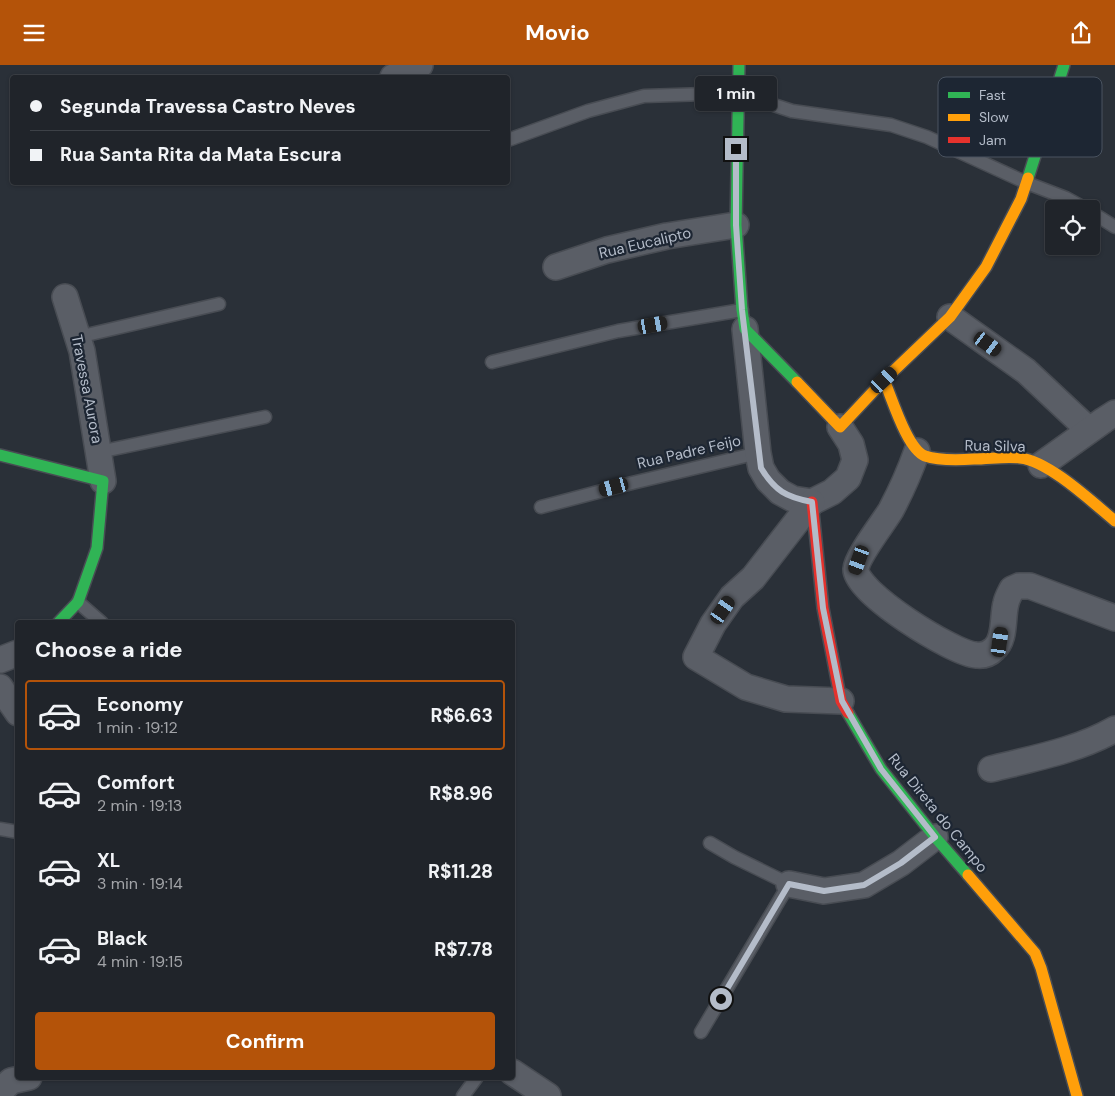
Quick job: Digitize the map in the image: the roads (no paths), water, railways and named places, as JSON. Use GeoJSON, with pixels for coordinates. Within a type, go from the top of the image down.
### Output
{"type":"FeatureCollection","features":[{"type":"Feature","properties":{"kind":"street"},"geometry":{"type":"LineString","coordinates":[[397,75],[420,65]]}},
{"type":"Feature","properties":{"kind":"street"},"geometry":{"type":"LineString","coordinates":[[739,65],[736,225],[743,320],[758,453],[761,468],[768,480],[780,492],[794,499],[812,502]]}},
{"type":"Feature","properties":{"kind":"street"},"geometry":{"type":"LineString","coordinates":[[1060,77],[1064,65]]}},
{"type":"Feature","properties":{"kind":"street"},"geometry":{"type":"LineString","coordinates":[[840,427],[884,380],[950,317],[986,267],[1021,199],[1034,157]]}},
{"type":"Feature","properties":{"kind":"street","name":"Rua Eucalipto"},"geometry":{"type":"LineString","coordinates":[[556,267],[607,250],[667,236],[736,225]]}},
{"type":"Feature","properties":{"kind":"street","name":"Travessa Aurora"},"geometry":{"type":"LineString","coordinates":[[65,297],[82,351],[103,481]]}},
{"type":"Feature","properties":{"kind":"street"},"geometry":{"type":"LineString","coordinates":[[950,317],[1026,371],[1089,430]]}},
{"type":"Feature","properties":{"kind":"street"},"geometry":{"type":"LineString","coordinates":[[743,320],[840,427],[851,443],[855,460],[848,478],[832,492],[812,502],[753,578],[732,597],[713,624],[696,657],[746,687],[786,699],[842,701]]}},
{"type":"Feature","properties":{"kind":"street"},"geometry":{"type":"LineString","coordinates":[[884,380],[909,439],[918,451],[890,511],[859,560],[856,569],[858,577],[866,589],[886,605],[949,645],[974,655],[986,655],[1000,642],[1006,601],[1012,589],[1019,586],[1030,586],[1115,618]]}},
{"type":"Feature","properties":{"kind":"street"},"geometry":{"type":"LineString","coordinates":[[1041,465],[1115,413]]}},
{"type":"Feature","properties":{"kind":"street","name":"Rua Silva"},"geometry":{"type":"LineString","coordinates":[[918,451],[926,457],[938,459],[1022,458],[1041,465],[1115,521]]}},
{"type":"Feature","properties":{"kind":"street"},"geometry":{"type":"LineString","coordinates":[[0,455],[103,481],[97,548],[78,602],[61,620]]}},
{"type":"Feature","properties":{"kind":"street","name":"Rua Direta do Campo"},"geometry":{"type":"LineString","coordinates":[[812,502],[823,608],[842,701],[881,769],[935,837],[1036,953],[1042,968],[1077,1096]]}},
{"type":"Feature","properties":{"kind":"street"},"geometry":{"type":"LineString","coordinates":[[0,660],[15,654]]}},
{"type":"Feature","properties":{"kind":"street"},"geometry":{"type":"LineString","coordinates":[[0,687],[15,709]]}},
{"type":"Feature","properties":{"kind":"street"},"geometry":{"type":"LineString","coordinates":[[991,769],[1054,753],[1115,729]]}},
{"type":"Feature","properties":{"kind":"street"},"geometry":{"type":"LineString","coordinates":[[789,884],[824,891],[864,885],[901,863],[935,837]]}},
{"type":"Feature","properties":{"kind":"street"},"geometry":{"type":"LineString","coordinates":[[515,1074],[548,1096]]}},
{"type":"Feature","properties":{"kind":"street"},"geometry":{"type":"LineString","coordinates":[[0,1091],[11,1081],[16,1080]]}},
{"type":"Feature","properties":{"kind":"lane"},"geometry":{"type":"LineString","coordinates":[[510,139],[588,111],[644,96],[737,93],[792,111],[891,125],[938,142]]}},
{"type":"Feature","properties":{"kind":"lane"},"geometry":{"type":"LineString","coordinates":[[970,157],[1026,183],[1070,200]]}},
{"type":"Feature","properties":{"kind":"lane"},"geometry":{"type":"LineString","coordinates":[[1100,218],[1115,227]]}},
{"type":"Feature","properties":{"kind":"lane"},"geometry":{"type":"LineString","coordinates":[[78,337],[219,304]]}},
{"type":"Feature","properties":{"kind":"lane"},"geometry":{"type":"LineString","coordinates":[[492,362],[618,331],[743,320]]}},
{"type":"Feature","properties":{"kind":"lane"},"geometry":{"type":"LineString","coordinates":[[99,452],[264,417]]}},
{"type":"Feature","properties":{"kind":"lane","name":"Rua Padre Feijo"},"geometry":{"type":"LineString","coordinates":[[541,507],[758,453]]}},
{"type":"Feature","properties":{"kind":"lane"},"geometry":{"type":"LineString","coordinates":[[78,602],[99,620]]}},
{"type":"Feature","properties":{"kind":"lane"},"geometry":{"type":"LineString","coordinates":[[0,829],[15,832]]}},
{"type":"Feature","properties":{"kind":"lane"},"geometry":{"type":"LineString","coordinates":[[701,1032],[789,884],[710,843]]}},
{"type":"Feature","properties":{"kind":"lane"},"geometry":{"type":"LineString","coordinates":[[463,1096],[475,1080]]}}]}
